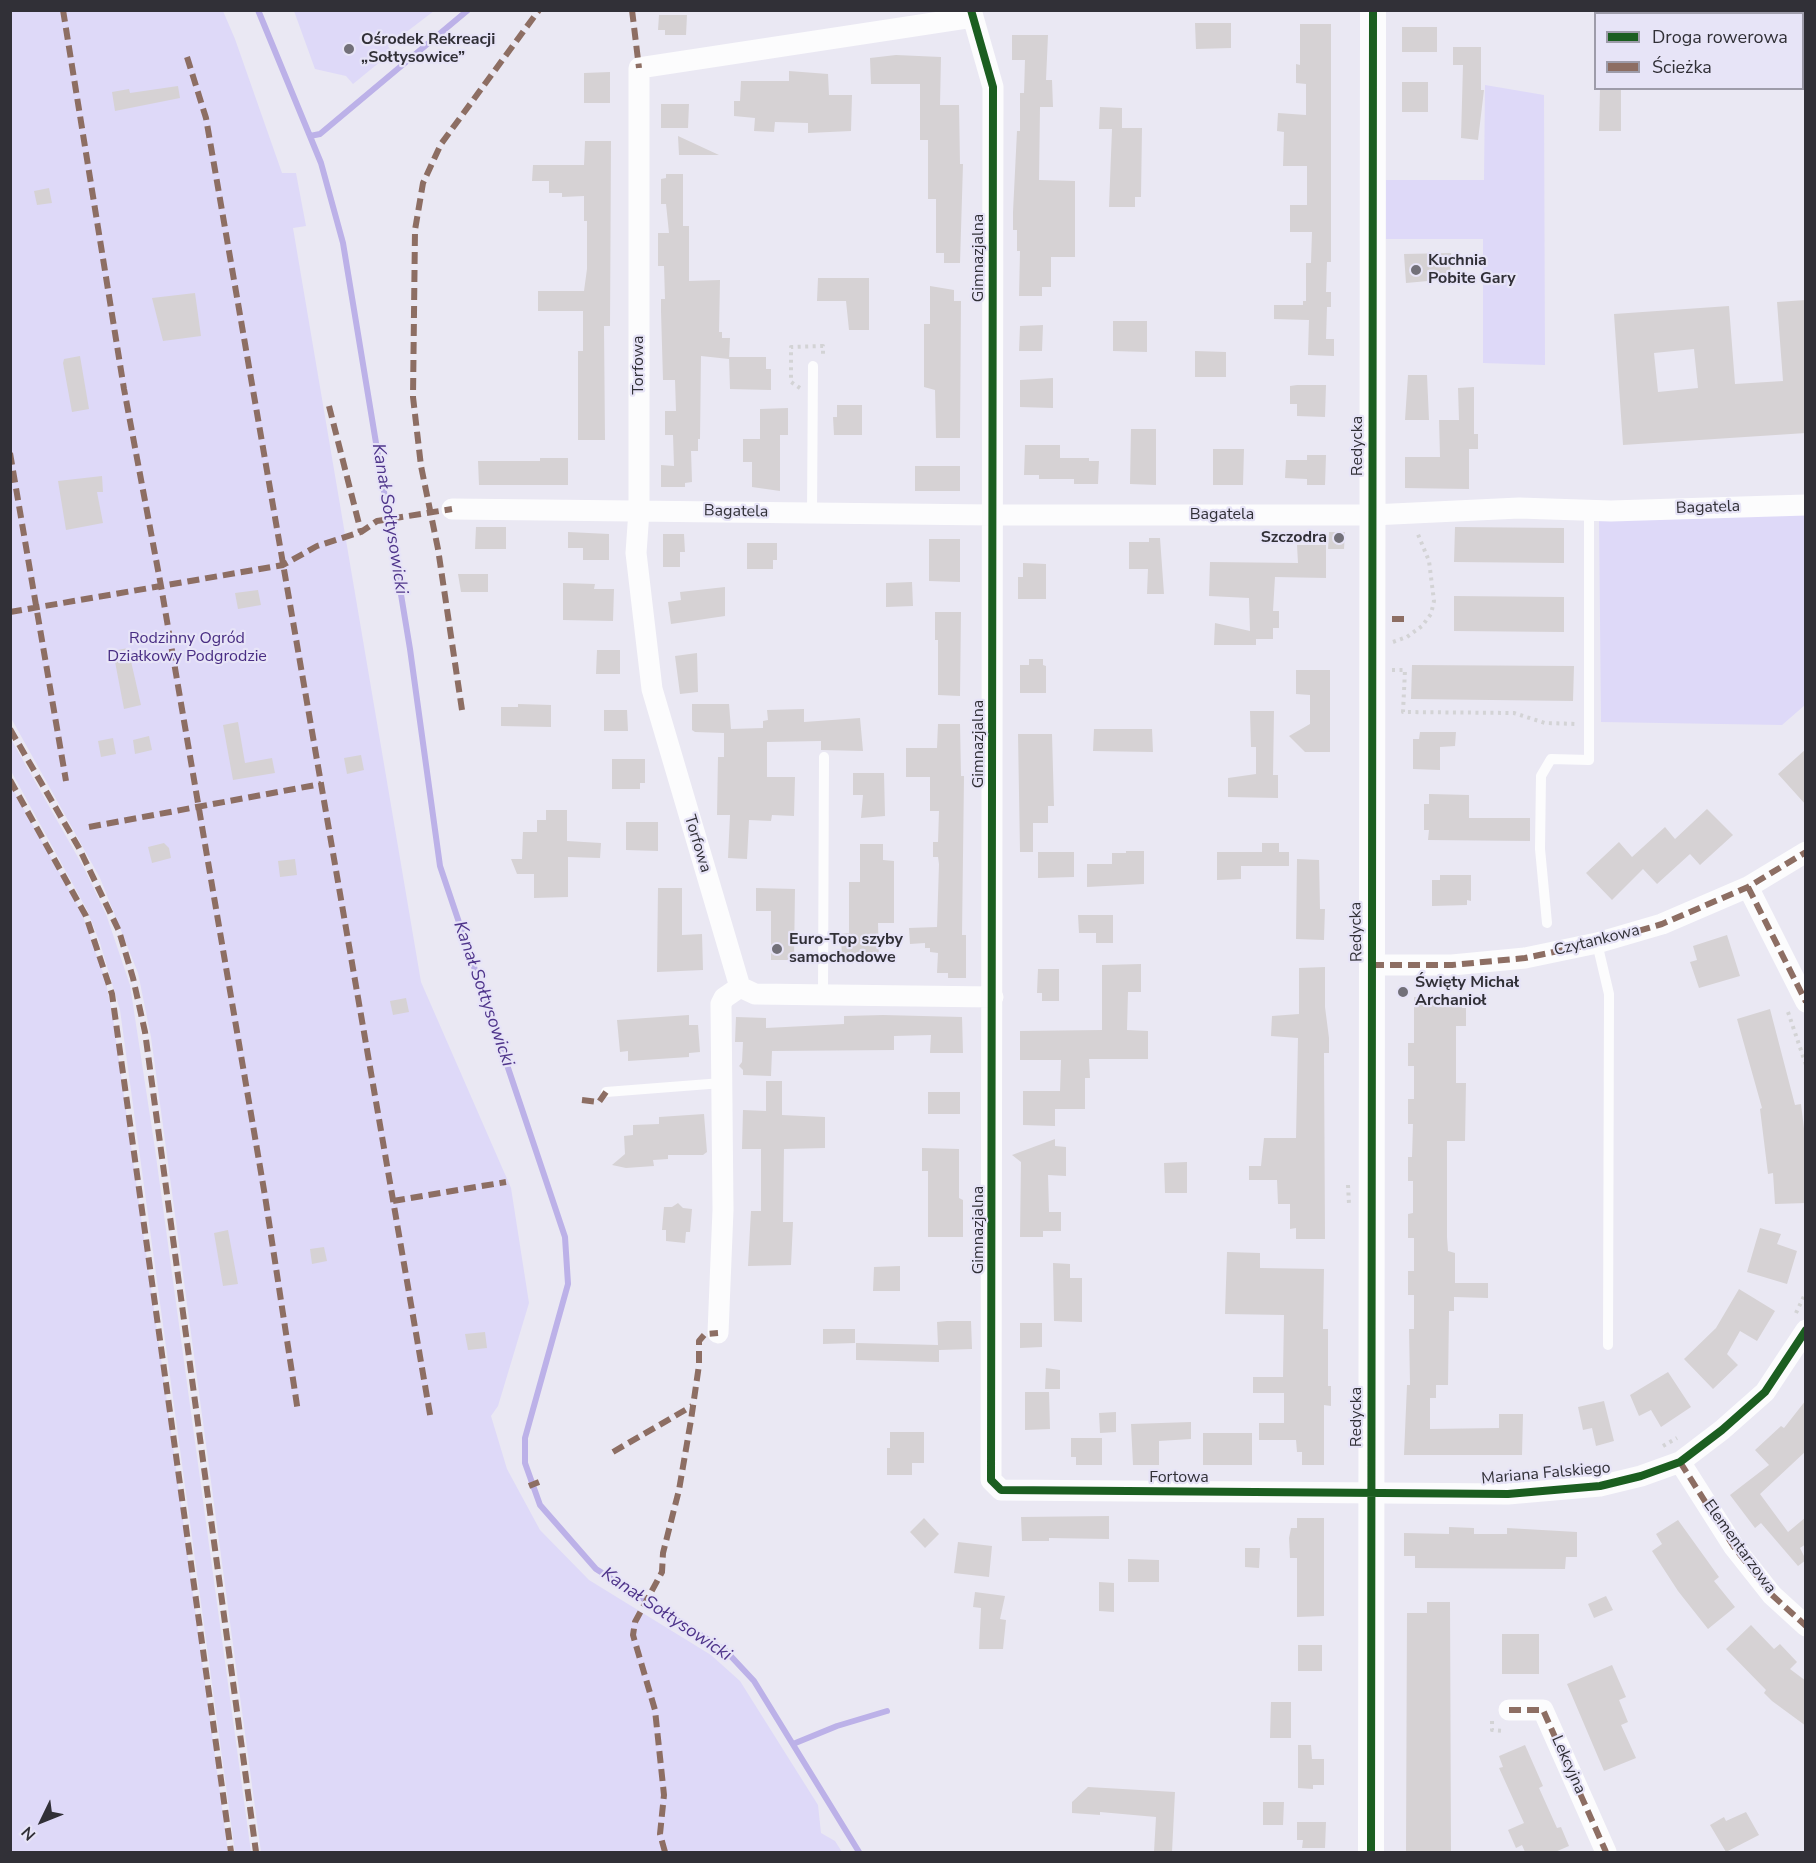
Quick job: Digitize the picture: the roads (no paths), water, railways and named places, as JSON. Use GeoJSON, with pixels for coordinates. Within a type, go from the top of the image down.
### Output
{"type":"FeatureCollection","features":[{"type":"Feature","properties":{"kind":"street","name":"Redycka"},"geometry":{"type":"LineString","coordinates":[[1371,1852],[1373,10]]}},
{"type":"Feature","properties":{"kind":"street","name":"Torfowa"},"geometry":{"type":"LineString","coordinates":[[740,987],[652,689],[636,553],[639,511],[639,68],[972,14]]}},
{"type":"Feature","properties":{"kind":"street","name":"Gimnazjalna"},"geometry":{"type":"LineString","coordinates":[[972,14],[993,87],[991,1480]]}},
{"type":"Feature","properties":{"kind":"street","name":"Bagatela"},"geometry":{"type":"LineString","coordinates":[[452,508],[992,515],[1372,515],[1519,508],[1589,510],[1806,505]]}},
{"type":"Feature","properties":{"kind":"street","name":"Czytankowa"},"geometry":{"type":"LineString","coordinates":[[1372,965],[1452,965],[1525,958],[1597,943],[1662,924],[1748,887],[1806,852]]}},
{"type":"Feature","properties":{"kind":"street"},"geometry":{"type":"LineString","coordinates":[[1748,887],[1796,1005]]}},
{"type":"Feature","properties":{"kind":"street"},"geometry":{"type":"LineString","coordinates":[[718,1334],[723,1210],[721,1004],[724,998],[740,987],[755,994],[993,997]]}},
{"type":"Feature","properties":{"kind":"street","name":"Mariana Falskiego"},"geometry":{"type":"LineString","coordinates":[[1371,1492],[1508,1494],[1600,1486],[1641,1476],[1680,1462],[1722,1430],[1765,1392],[1798,1326]]}},
{"type":"Feature","properties":{"kind":"street","name":"Elementarzowa"},"geometry":{"type":"LineString","coordinates":[[1680,1462],[1734,1547],[1772,1595],[1806,1626]]}},
{"type":"Feature","properties":{"kind":"street","name":"Fortowa"},"geometry":{"type":"LineString","coordinates":[[991,1480],[1002,1490],[1371,1492]]}},
{"type":"Feature","properties":{"kind":"street","name":"Lekcyjna"},"geometry":{"type":"LineString","coordinates":[[1509,1710],[1543,1710],[1606,1852]]}},
{"type":"Feature","properties":{"kind":"lane"},"geometry":{"type":"LineString","coordinates":[[812,513],[813,366]]}},
{"type":"Feature","properties":{"kind":"lane"},"geometry":{"type":"LineString","coordinates":[[1546,923],[1540,849],[1541,776],[1551,759],[1589,760],[1589,510]]}},
{"type":"Feature","properties":{"kind":"lane"},"geometry":{"type":"LineString","coordinates":[[823,994],[824,757]]}},
{"type":"Feature","properties":{"kind":"lane"},"geometry":{"type":"LineString","coordinates":[[1597,943],[1609,994],[1608,1345]]}},
{"type":"Feature","properties":{"kind":"lane"},"geometry":{"type":"LineString","coordinates":[[606,1092],[722,1083]]}},
{"type":"Feature","properties":{"kind":"waterway","name":"Kanał Sołtysowicki"},"geometry":{"type":"LineString","coordinates":[[258,10],[321,163],[343,243],[410,649],[440,866],[565,1237],[568,1284],[525,1438],[525,1463],[540,1505],[596,1569],[726,1651],[754,1681],[859,1852]]}},
{"type":"Feature","properties":{"kind":"waterway"},"geometry":{"type":"LineString","coordinates":[[310,136],[320,134],[468,10]]}},
{"type":"Feature","properties":{"kind":"waterway"},"geometry":{"type":"LineString","coordinates":[[793,1744],[837,1726],[887,1711]]}},
{"type":"Feature","properties":{"kind":"place","name":"Ośrodek Rekreacji „Sołtysowice”"},"geometry":{"type":"Point","coordinates":[349,49]}},
{"type":"Feature","properties":{"kind":"place","name":"Kuchnia Pobite Gary"},"geometry":{"type":"Point","coordinates":[1416,270]}},
{"type":"Feature","properties":{"kind":"place","name":"Szczodra"},"geometry":{"type":"Point","coordinates":[1339,538]}},
{"type":"Feature","properties":{"kind":"place","name":"Euro-Top szyby samochodowe"},"geometry":{"type":"Point","coordinates":[777,949]}},
{"type":"Feature","properties":{"kind":"place","name":"Święty Michał Archanioł"},"geometry":{"type":"Point","coordinates":[1403,992]}},
{"type":"Feature","properties":{"kind":"park label","name":"Rodzinny Ogród Działkowy Podgrodzie"},"geometry":{"type":"Point","coordinates":[187,648]}}]}
